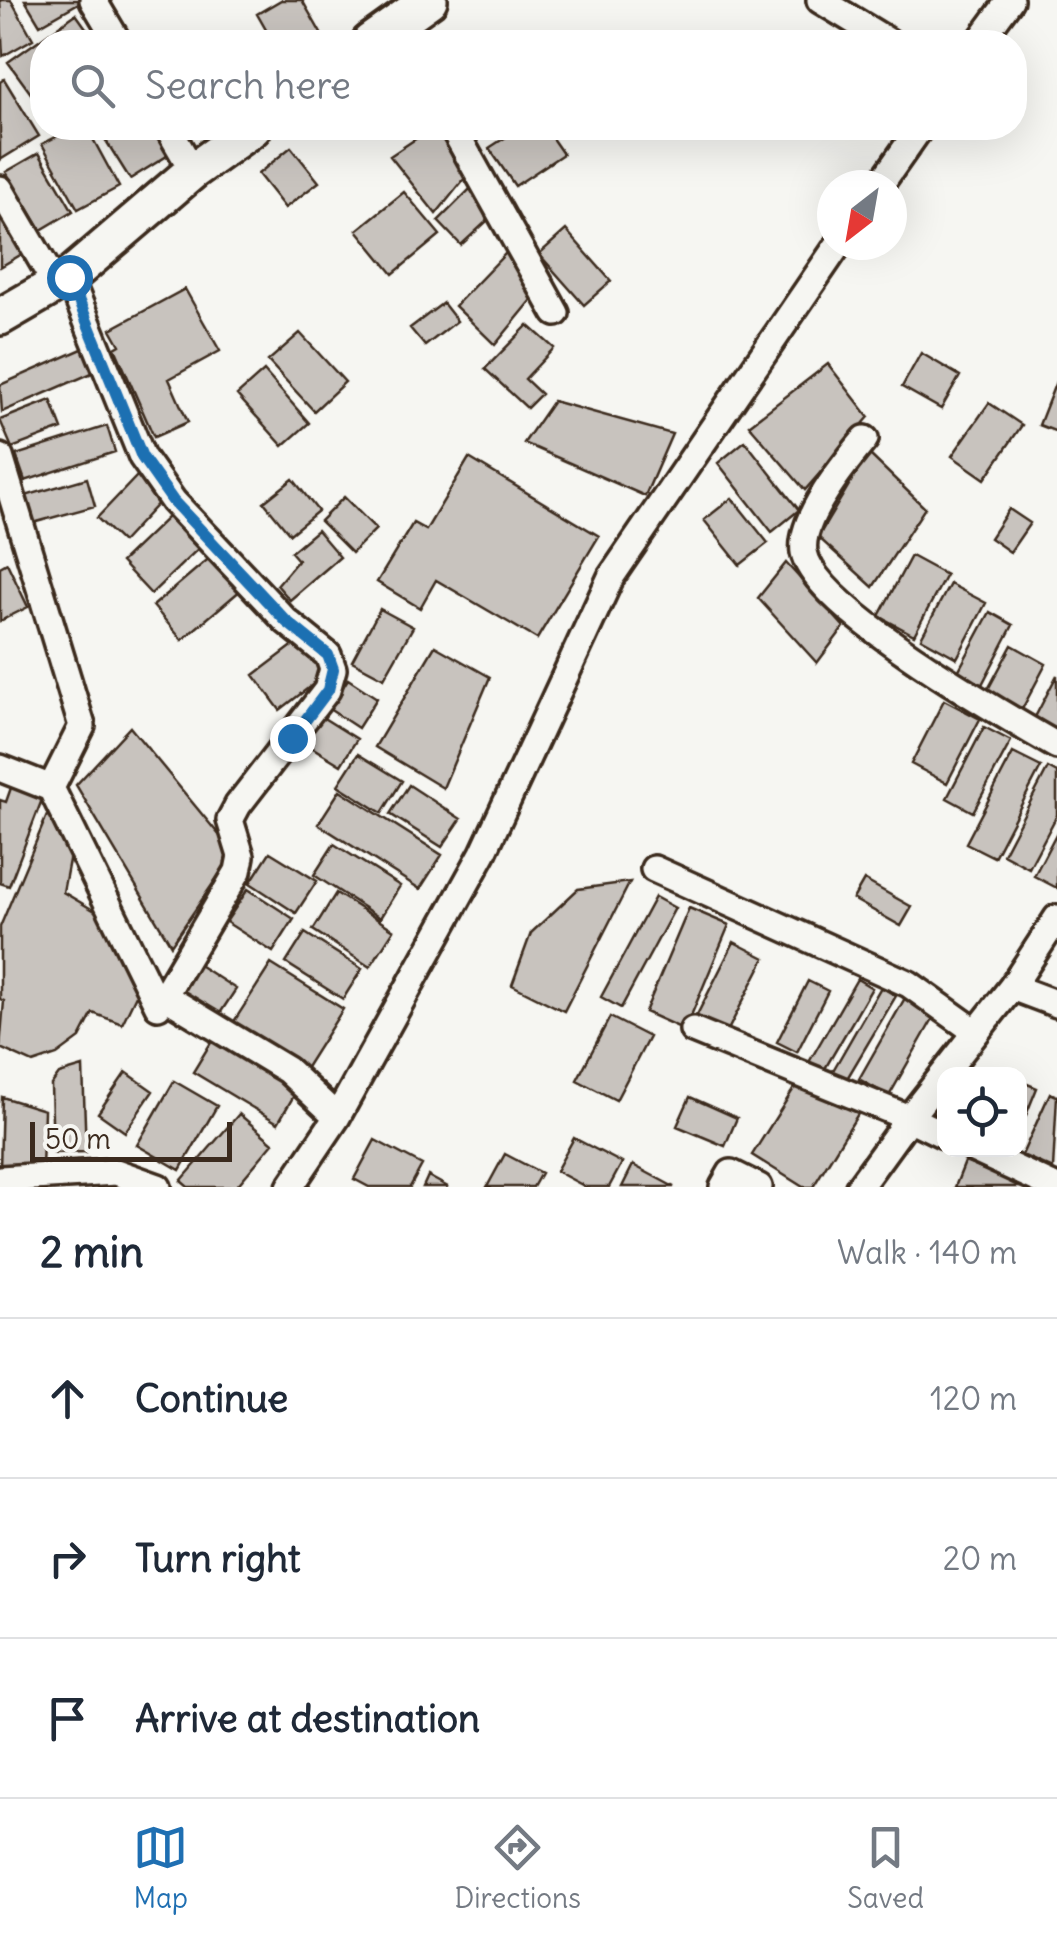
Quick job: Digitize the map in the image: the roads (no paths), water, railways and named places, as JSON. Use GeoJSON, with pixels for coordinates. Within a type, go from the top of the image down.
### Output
{"type":"FeatureCollection","features":[{"type":"Feature","properties":{"kind":"street"},"geometry":{"type":"LineString","coordinates":[[93,0],[111,30]]}},
{"type":"Feature","properties":{"kind":"street"},"geometry":{"type":"LineString","coordinates":[[398,30],[429,0]]}},
{"type":"Feature","properties":{"kind":"street"},"geometry":{"type":"LineString","coordinates":[[820,0],[869,30]]}},
{"type":"Feature","properties":{"kind":"street"},"geometry":{"type":"LineString","coordinates":[[988,30],[1010,0]]}},
{"type":"Feature","properties":{"kind":"street"},"geometry":{"type":"LineString","coordinates":[[175,140],[193,172]]}},
{"type":"Feature","properties":{"kind":"street"},"geometry":{"type":"LineString","coordinates":[[0,317],[62,281],[236,140]]}},
{"type":"Feature","properties":{"kind":"street"},"geometry":{"type":"LineString","coordinates":[[460,140],[556,313]]}},
{"type":"Feature","properties":{"kind":"street"},"geometry":{"type":"LineString","coordinates":[[891,170],[912,140]]}},
{"type":"Feature","properties":{"kind":"street"},"geometry":{"type":"LineString","coordinates":[[0,189],[62,281],[142,457],[173,501],[286,621],[328,655],[333,669],[328,690],[230,820],[242,856],[238,871],[164,996],[287,1070],[337,1117]]}},
{"type":"Feature","properties":{"kind":"street"},"geometry":{"type":"LineString","coordinates":[[290,1187],[337,1117],[483,853],[611,577],[828,260]]}},
{"type":"Feature","properties":{"kind":"street"},"geometry":{"type":"LineString","coordinates":[[865,439],[830,482],[804,537],[804,554],[814,575],[911,660],[1057,746]]}},
{"type":"Feature","properties":{"kind":"street"},"geometry":{"type":"LineString","coordinates":[[0,458],[82,726],[51,788]]}},
{"type":"Feature","properties":{"kind":"street"},"geometry":{"type":"LineString","coordinates":[[0,768],[51,788],[158,1006]]}},
{"type":"Feature","properties":{"kind":"street"},"geometry":{"type":"LineString","coordinates":[[654,869],[909,984],[976,1032]]}},
{"type":"Feature","properties":{"kind":"street"},"geometry":{"type":"LineString","coordinates":[[859,1187],[1012,987],[1050,928]]}},
{"type":"Feature","properties":{"kind":"street"},"geometry":{"type":"LineString","coordinates":[[1012,987],[1057,1004]]}},
{"type":"Feature","properties":{"kind":"street"},"geometry":{"type":"LineString","coordinates":[[693,1030],[937,1132]]}},
{"type":"Feature","properties":{"kind":"street"},"geometry":{"type":"LineString","coordinates":[[991,1157],[1056,1187]]}},
{"type":"Feature","properties":{"kind":"street"},"geometry":{"type":"LineString","coordinates":[[0,1180],[116,1172],[158,1187]]}},
{"type":"Feature","properties":{"kind":"street"},"geometry":{"type":"LineString","coordinates":[[723,1187],[731,1173],[759,1187]]}}]}
